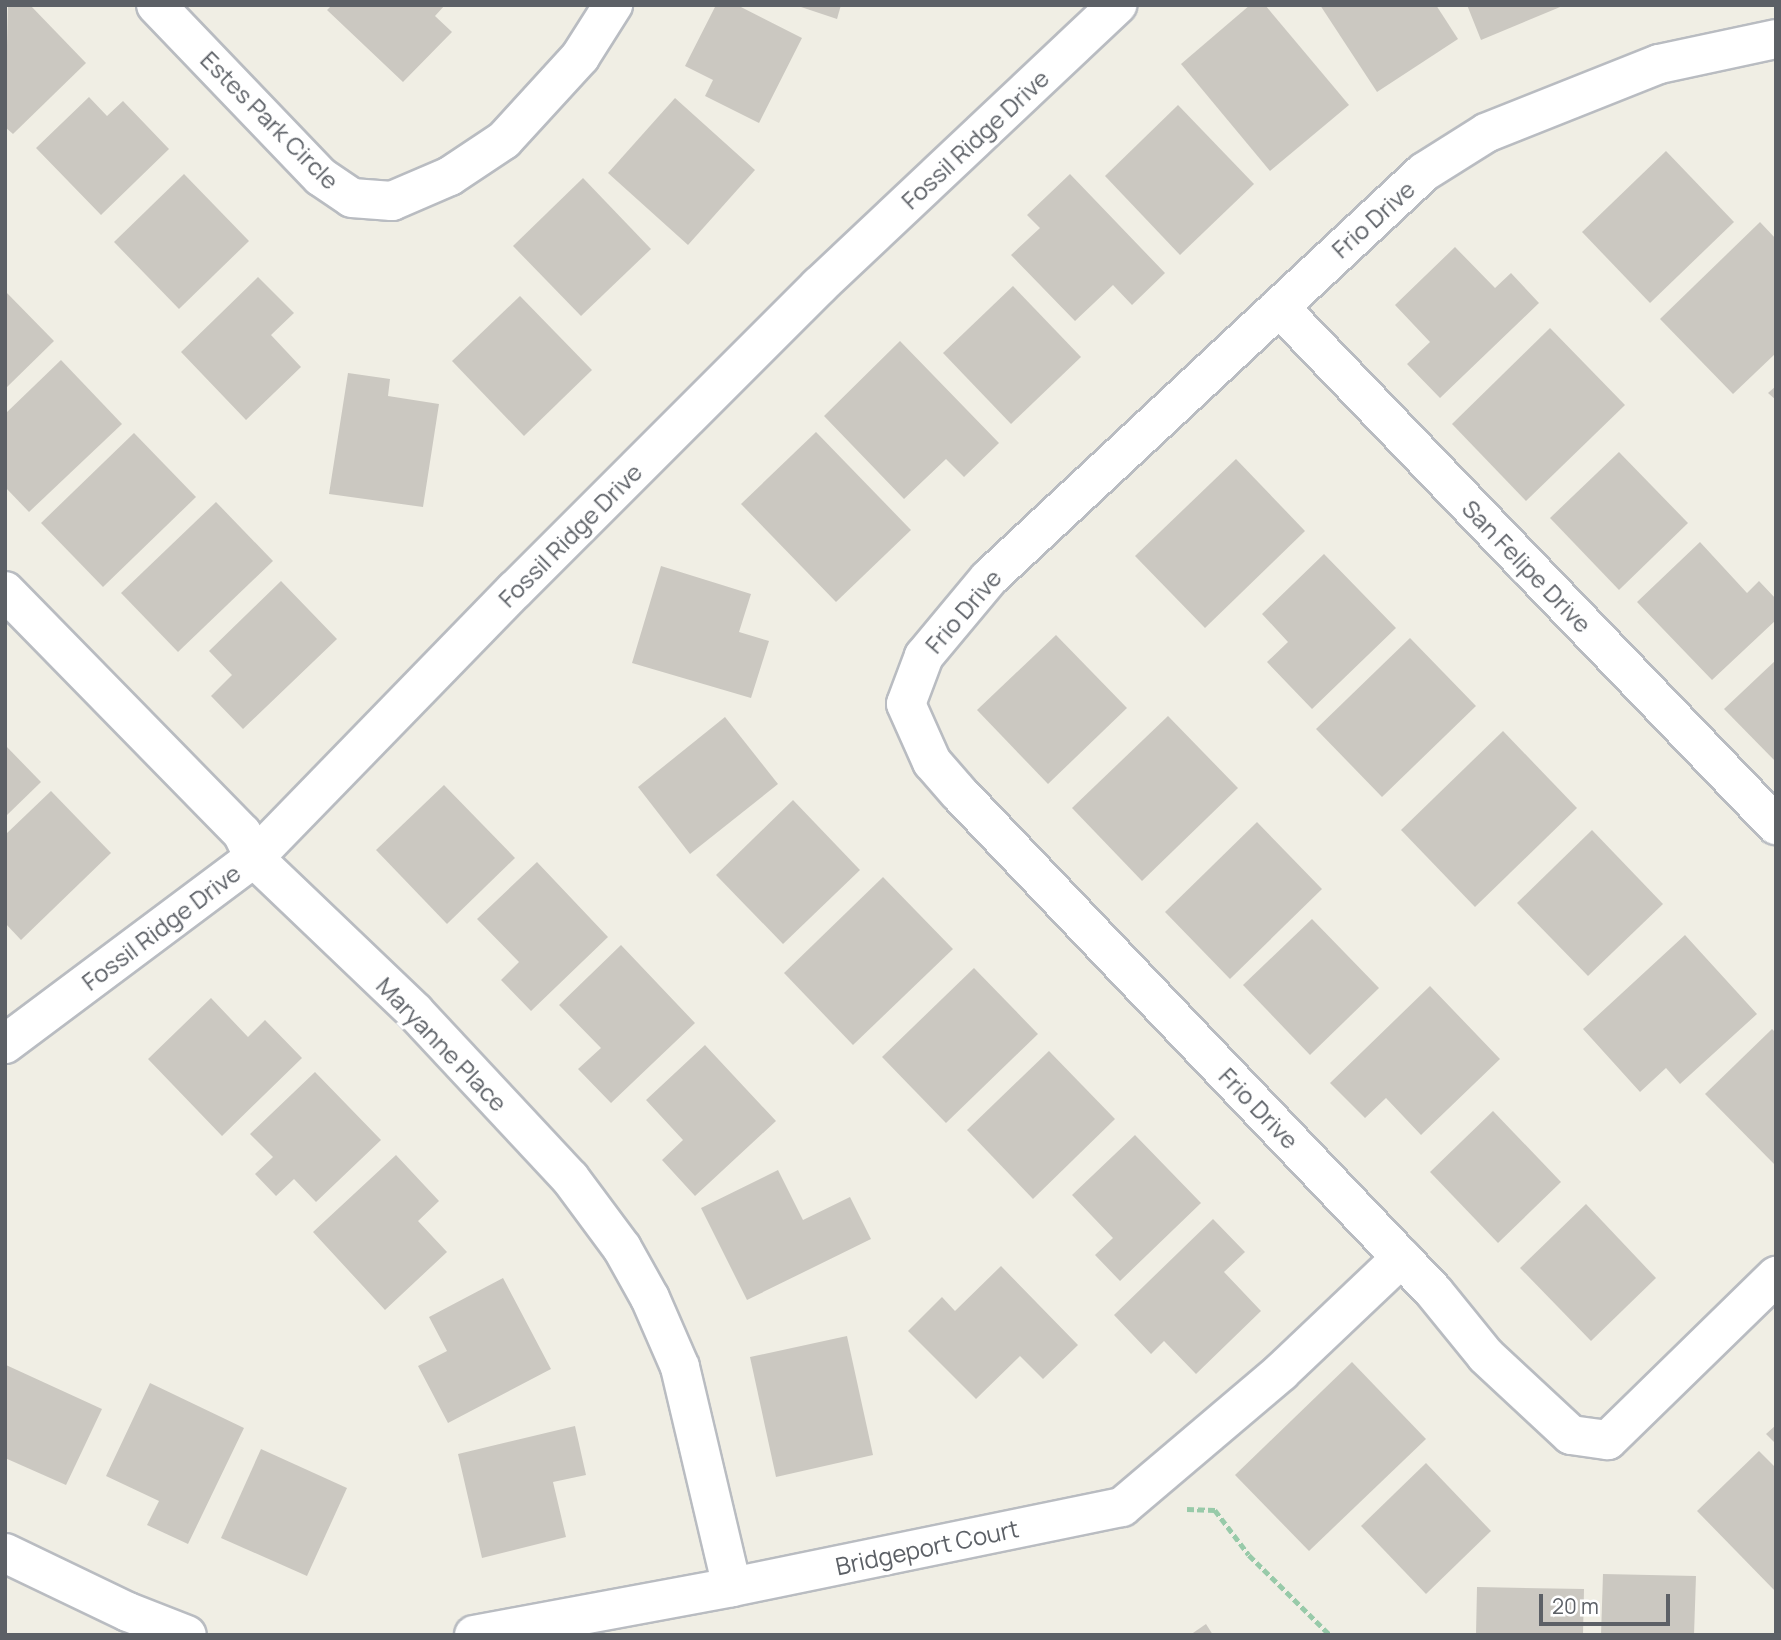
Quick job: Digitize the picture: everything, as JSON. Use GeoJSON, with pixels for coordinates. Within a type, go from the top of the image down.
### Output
{"type":"FeatureCollection","features":[{"type":"Feature","properties":{"kind":"street","name":"Estes Park Circle"},"geometry":{"type":"LineString","coordinates":[[156,5],[321,177],[352,198],[392,201],[450,176],[504,140],[580,57],[613,5]]}},
{"type":"Feature","properties":{"kind":"street","name":"Fossil Ridge Drive"},"geometry":{"type":"LineString","coordinates":[[5,1044],[254,858],[515,590],[819,286],[1117,5]]}},
{"type":"Feature","properties":{"kind":"street","name":"Frio Drive"},"geometry":{"type":"LineString","coordinates":[[1776,39],[1659,64],[1486,133],[1424,172],[989,578],[924,656],[906,704],[932,762],[959,793],[1434,1292],[1486,1356],[1571,1435],[1608,1440],[1776,1276]]}},
{"type":"Feature","properties":{"kind":"street","name":"San Felipe Drive"},"geometry":{"type":"LineString","coordinates":[[1279,307],[1776,825]]}},
{"type":"Feature","properties":{"kind":"street","name":"Maryanne Place"},"geometry":{"type":"LineString","coordinates":[[5,591],[242,833],[254,858],[415,1012],[570,1178],[622,1248],[650,1298],[680,1367],[732,1587]]}},
{"type":"Feature","properties":{"kind":"street"},"geometry":{"type":"LineString","coordinates":[[1122,1507],[1281,1373],[1401,1258]]}},
{"type":"Feature","properties":{"kind":"street","name":"Bridgeport Court"},"geometry":{"type":"LineString","coordinates":[[474,1635],[732,1587],[1122,1507]]}},
{"type":"Feature","properties":{"kind":"street"},"geometry":{"type":"LineString","coordinates":[[5,1553],[128,1612],[187,1635]]}},
{"type":"Feature","properties":{"kind":"path"},"geometry":{"type":"LineString","coordinates":[[1122,1507],[1215,1510],[1249,1555],[1330,1635]]}},
{"type":"Feature","properties":{"kind":"building"},"geometry":{"type":"Polygon","coordinates":[[[8,5],[30,5],[86,63],[13,134],[5,127],[8,5]]]}},
{"type":"Feature","properties":{"kind":"building"},"geometry":{"type":"Polygon","coordinates":[[[332,5],[445,5],[435,16],[452,32],[403,82],[327,10],[332,5]]]}},
{"type":"Feature","properties":{"kind":"building"},"geometry":{"type":"Polygon","coordinates":[[[716,5],[737,5],[802,38],[759,123],[705,96],[713,80],[685,66],[716,5]]]}},
{"type":"Feature","properties":{"kind":"building"},"geometry":{"type":"Polygon","coordinates":[[[795,5],[841,5],[837,19],[795,5]]]}},
{"type":"Feature","properties":{"kind":"building"},"geometry":{"type":"Polygon","coordinates":[[[1250,5],[1265,5],[1349,105],[1270,171],[1181,64],[1250,5]]]}},
{"type":"Feature","properties":{"kind":"building"},"geometry":{"type":"Polygon","coordinates":[[[1320,5],[1436,5],[1458,39],[1377,92],[1320,5]]]}},
{"type":"Feature","properties":{"kind":"building"},"geometry":{"type":"Polygon","coordinates":[[[1467,5],[1565,5],[1481,40],[1467,5]]]}},
{"type":"Feature","properties":{"kind":"building"},"geometry":{"type":"Polygon","coordinates":[[[89,97],[107,116],[123,101],[169,149],[101,215],[36,148],[89,97]]]}},
{"type":"Feature","properties":{"kind":"building"},"geometry":{"type":"Polygon","coordinates":[[[675,98],[755,170],[688,245],[608,173],[675,98]]]}},
{"type":"Feature","properties":{"kind":"building"},"geometry":{"type":"Polygon","coordinates":[[[1178,105],[1254,184],[1180,255],[1105,176],[1178,105]]]}},
{"type":"Feature","properties":{"kind":"building"},"geometry":{"type":"Polygon","coordinates":[[[1666,151],[1734,222],[1650,303],[1582,232],[1666,151]]]}},
{"type":"Feature","properties":{"kind":"building"},"geometry":{"type":"Polygon","coordinates":[[[184,174],[249,241],[179,309],[114,242],[184,174]]]}},
{"type":"Feature","properties":{"kind":"building"},"geometry":{"type":"Polygon","coordinates":[[[1070,174],[1165,273],[1132,305],[1113,285],[1075,321],[1011,255],[1040,228],[1027,215],[1070,174]]]}},
{"type":"Feature","properties":{"kind":"building"},"geometry":{"type":"Polygon","coordinates":[[[583,178],[651,249],[581,316],[513,246],[583,178]]]}},
{"type":"Feature","properties":{"kind":"building"},"geometry":{"type":"Polygon","coordinates":[[[1760,222],[1776,239],[1776,353],[1733,394],[1660,319],[1760,222]]]}},
{"type":"Feature","properties":{"kind":"building"},"geometry":{"type":"Polygon","coordinates":[[[1455,247],[1495,288],[1511,273],[1539,303],[1440,398],[1407,364],[1430,342],[1395,305],[1455,247]]]}},
{"type":"Feature","properties":{"kind":"building"},"geometry":{"type":"Polygon","coordinates":[[[258,277],[294,313],[271,335],[301,367],[246,420],[181,352],[258,277]]]}},
{"type":"Feature","properties":{"kind":"building"},"geometry":{"type":"Polygon","coordinates":[[[1013,286],[1081,357],[1011,424],[943,353],[1013,286]]]}},
{"type":"Feature","properties":{"kind":"building"},"geometry":{"type":"Polygon","coordinates":[[[5,291],[54,341],[5,389],[5,291]]]}},
{"type":"Feature","properties":{"kind":"building"},"geometry":{"type":"Polygon","coordinates":[[[520,296],[592,370],[524,436],[452,361],[520,296]]]}},
{"type":"Feature","properties":{"kind":"building"},"geometry":{"type":"Polygon","coordinates":[[[1550,328],[1625,405],[1526,501],[1452,424],[1550,328]]]}},
{"type":"Feature","properties":{"kind":"building"},"geometry":{"type":"Polygon","coordinates":[[[900,341],[999,443],[964,477],[946,459],[904,499],[824,416],[900,341]]]}},
{"type":"Feature","properties":{"kind":"building"},"geometry":{"type":"Polygon","coordinates":[[[61,360],[122,424],[29,512],[5,487],[5,414],[61,360]]]}},
{"type":"Feature","properties":{"kind":"building"},"geometry":{"type":"Polygon","coordinates":[[[348,373],[390,379],[388,396],[439,404],[423,507],[329,494],[348,373]]]}},
{"type":"Feature","properties":{"kind":"building"},"geometry":{"type":"Polygon","coordinates":[[[1776,386],[1776,400],[1768,393],[1776,386]]]}},
{"type":"Feature","properties":{"kind":"building"},"geometry":{"type":"Polygon","coordinates":[[[816,432],[911,530],[836,602],[741,504],[816,432]]]}},
{"type":"Feature","properties":{"kind":"building"},"geometry":{"type":"Polygon","coordinates":[[[134,433],[196,497],[103,587],[41,523],[134,433]]]}},
{"type":"Feature","properties":{"kind":"building"},"geometry":{"type":"Polygon","coordinates":[[[1619,452],[1688,523],[1619,590],[1550,518],[1619,452]]]}},
{"type":"Feature","properties":{"kind":"building"},"geometry":{"type":"Polygon","coordinates":[[[1236,459],[1305,531],[1205,628],[1135,556],[1236,459]]]}},
{"type":"Feature","properties":{"kind":"building"},"geometry":{"type":"Polygon","coordinates":[[[216,502],[273,561],[178,652],[121,593],[216,502]]]}},
{"type":"Feature","properties":{"kind":"building"},"geometry":{"type":"Polygon","coordinates":[[[1700,542],[1747,593],[1759,581],[1776,599],[1776,620],[1712,680],[1637,602],[1700,542]]]}},
{"type":"Feature","properties":{"kind":"building"},"geometry":{"type":"Polygon","coordinates":[[[1324,554],[1396,628],[1312,709],[1267,662],[1288,642],[1262,614],[1324,554]]]}},
{"type":"Feature","properties":{"kind":"building"},"geometry":{"type":"Polygon","coordinates":[[[661,566],[751,594],[739,632],[769,641],[751,698],[632,663],[661,566]]]}},
{"type":"Feature","properties":{"kind":"building"},"geometry":{"type":"Polygon","coordinates":[[[281,581],[337,639],[243,729],[211,696],[232,675],[209,651],[281,581]]]}},
{"type":"Feature","properties":{"kind":"building"},"geometry":{"type":"Polygon","coordinates":[[[1056,635],[1127,708],[1048,784],[977,710],[1056,635]]]}},
{"type":"Feature","properties":{"kind":"building"},"geometry":{"type":"Polygon","coordinates":[[[1410,638],[1476,706],[1382,797],[1316,729],[1410,638]]]}},
{"type":"Feature","properties":{"kind":"building"},"geometry":{"type":"Polygon","coordinates":[[[1776,660],[1776,762],[1724,709],[1776,660]]]}},
{"type":"Feature","properties":{"kind":"building"},"geometry":{"type":"Polygon","coordinates":[[[1168,716],[1238,788],[1142,881],[1072,808],[1168,716]]]}},
{"type":"Feature","properties":{"kind":"building"},"geometry":{"type":"Polygon","coordinates":[[[725,717],[778,784],[690,854],[638,787],[725,717]]]}},
{"type":"Feature","properties":{"kind":"building"},"geometry":{"type":"Polygon","coordinates":[[[1503,731],[1577,808],[1475,907],[1401,830],[1503,731]]]}},
{"type":"Feature","properties":{"kind":"building"},"geometry":{"type":"Polygon","coordinates":[[[5,745],[41,782],[5,817],[5,745]]]}},
{"type":"Feature","properties":{"kind":"building"},"geometry":{"type":"Polygon","coordinates":[[[444,785],[515,858],[447,924],[376,850],[444,785]]]}},
{"type":"Feature","properties":{"kind":"building"},"geometry":{"type":"Polygon","coordinates":[[[51,791],[111,853],[21,940],[5,923],[5,835],[51,791]]]}},
{"type":"Feature","properties":{"kind":"building"},"geometry":{"type":"Polygon","coordinates":[[[793,800],[860,870],[783,944],[716,875],[793,800]]]}},
{"type":"Feature","properties":{"kind":"building"},"geometry":{"type":"Polygon","coordinates":[[[1257,822],[1322,889],[1230,979],[1165,912],[1257,822]]]}},
{"type":"Feature","properties":{"kind":"building"},"geometry":{"type":"Polygon","coordinates":[[[1592,830],[1663,904],[1588,976],[1517,903],[1592,830]]]}},
{"type":"Feature","properties":{"kind":"building"},"geometry":{"type":"Polygon","coordinates":[[[537,862],[608,937],[531,1011],[501,980],[519,962],[477,919],[537,862]]]}},
{"type":"Feature","properties":{"kind":"building"},"geometry":{"type":"Polygon","coordinates":[[[883,877],[953,949],[853,1045],[784,973],[883,877]]]}},
{"type":"Feature","properties":{"kind":"building"},"geometry":{"type":"Polygon","coordinates":[[[1312,919],[1379,988],[1310,1055],[1243,985],[1312,919]]]}},
{"type":"Feature","properties":{"kind":"building"},"geometry":{"type":"Polygon","coordinates":[[[1685,935],[1757,1014],[1680,1084],[1666,1068],[1640,1092],[1583,1029],[1685,935]]]}},
{"type":"Feature","properties":{"kind":"building"},"geometry":{"type":"Polygon","coordinates":[[[621,945],[695,1023],[611,1103],[578,1069],[601,1048],[559,1005],[621,945]]]}},
{"type":"Feature","properties":{"kind":"building"},"geometry":{"type":"Polygon","coordinates":[[[974,968],[1038,1034],[946,1123],[882,1057],[974,968]]]}},
{"type":"Feature","properties":{"kind":"building"},"geometry":{"type":"Polygon","coordinates":[[[1430,986],[1500,1059],[1421,1135],[1386,1098],[1365,1118],[1330,1083],[1430,986]]]}},
{"type":"Feature","properties":{"kind":"building"},"geometry":{"type":"Polygon","coordinates":[[[211,998],[248,1037],[265,1020],[302,1058],[222,1136],[148,1059],[211,998]]]}},
{"type":"Feature","properties":{"kind":"building"},"geometry":{"type":"Polygon","coordinates":[[[1772,1029],[1776,1033],[1776,1166],[1705,1094],[1772,1029]]]}},
{"type":"Feature","properties":{"kind":"building"},"geometry":{"type":"Polygon","coordinates":[[[705,1045],[776,1121],[695,1196],[662,1160],[683,1140],[646,1100],[705,1045]]]}},
{"type":"Feature","properties":{"kind":"building"},"geometry":{"type":"Polygon","coordinates":[[[1049,1051],[1115,1119],[1033,1199],[967,1130],[1049,1051]]]}},
{"type":"Feature","properties":{"kind":"building"},"geometry":{"type":"Polygon","coordinates":[[[315,1072],[381,1140],[316,1202],[294,1179],[276,1196],[255,1174],[273,1157],[250,1134],[315,1072]]]}},
{"type":"Feature","properties":{"kind":"building"},"geometry":{"type":"Polygon","coordinates":[[[1493,1111],[1561,1182],[1498,1243],[1430,1172],[1493,1111]]]}},
{"type":"Feature","properties":{"kind":"building"},"geometry":{"type":"Polygon","coordinates":[[[1135,1135],[1201,1203],[1120,1281],[1095,1255],[1113,1238],[1072,1195],[1135,1135]]]}},
{"type":"Feature","properties":{"kind":"building"},"geometry":{"type":"Polygon","coordinates":[[[396,1155],[439,1201],[418,1221],[447,1252],[385,1310],[313,1232],[396,1155]]]}},
{"type":"Feature","properties":{"kind":"building"},"geometry":{"type":"Polygon","coordinates":[[[778,1170],[803,1220],[850,1197],[871,1239],[747,1300],[701,1208],[778,1170]]]}},
{"type":"Feature","properties":{"kind":"building"},"geometry":{"type":"Polygon","coordinates":[[[1586,1204],[1656,1278],[1591,1341],[1520,1268],[1586,1204]]]}},
{"type":"Feature","properties":{"kind":"building"},"geometry":{"type":"Polygon","coordinates":[[[1213,1219],[1245,1252],[1224,1272],[1261,1311],[1196,1374],[1164,1341],[1151,1354],[1114,1315],[1213,1219]]]}},
{"type":"Feature","properties":{"kind":"building"},"geometry":{"type":"Polygon","coordinates":[[[1001,1266],[1078,1345],[1043,1379],[1020,1356],[976,1399],[908,1331],[942,1297],[955,1311],[1001,1266]]]}},
{"type":"Feature","properties":{"kind":"building"},"geometry":{"type":"Polygon","coordinates":[[[503,1278],[551,1369],[448,1423],[418,1366],[447,1351],[429,1317],[503,1278]]]}},
{"type":"Feature","properties":{"kind":"building"},"geometry":{"type":"Polygon","coordinates":[[[847,1336],[873,1455],[776,1477],[750,1357],[847,1336]]]}},
{"type":"Feature","properties":{"kind":"building"},"geometry":{"type":"Polygon","coordinates":[[[1352,1362],[1426,1439],[1309,1551],[1235,1475],[1352,1362]]]}},
{"type":"Feature","properties":{"kind":"building"},"geometry":{"type":"Polygon","coordinates":[[[6,1365],[102,1409],[66,1485],[5,1458],[6,1365]]]}},
{"type":"Feature","properties":{"kind":"building"},"geometry":{"type":"Polygon","coordinates":[[[150,1383],[244,1428],[188,1544],[147,1525],[159,1501],[106,1476],[150,1383]]]}},
{"type":"Feature","properties":{"kind":"building"},"geometry":{"type":"Polygon","coordinates":[[[1776,1425],[1776,1444],[1766,1434],[1776,1425]]]}},
{"type":"Feature","properties":{"kind":"building"},"geometry":{"type":"Polygon","coordinates":[[[575,1426],[586,1475],[553,1482],[566,1537],[482,1558],[458,1454],[575,1426]]]}},
{"type":"Feature","properties":{"kind":"building"},"geometry":{"type":"Polygon","coordinates":[[[261,1449],[347,1488],[307,1576],[221,1538],[261,1449]]]}},
{"type":"Feature","properties":{"kind":"building"},"geometry":{"type":"Polygon","coordinates":[[[1759,1451],[1776,1468],[1776,1592],[1697,1511],[1759,1451]]]}},
{"type":"Feature","properties":{"kind":"building"},"geometry":{"type":"Polygon","coordinates":[[[1426,1463],[1491,1531],[1426,1594],[1361,1526],[1426,1463]]]}},
{"type":"Feature","properties":{"kind":"building"},"geometry":{"type":"Polygon","coordinates":[[[1603,1574],[1696,1576],[1694,1635],[1601,1635],[1603,1574]]]}},
{"type":"Feature","properties":{"kind":"building"},"geometry":{"type":"Polygon","coordinates":[[[1477,1587],[1584,1589],[1583,1635],[1476,1635],[1477,1587]]]}},
{"type":"Feature","properties":{"kind":"building"},"geometry":{"type":"Polygon","coordinates":[[[1206,1624],[1213,1635],[1190,1635],[1206,1624]]]}}]}
